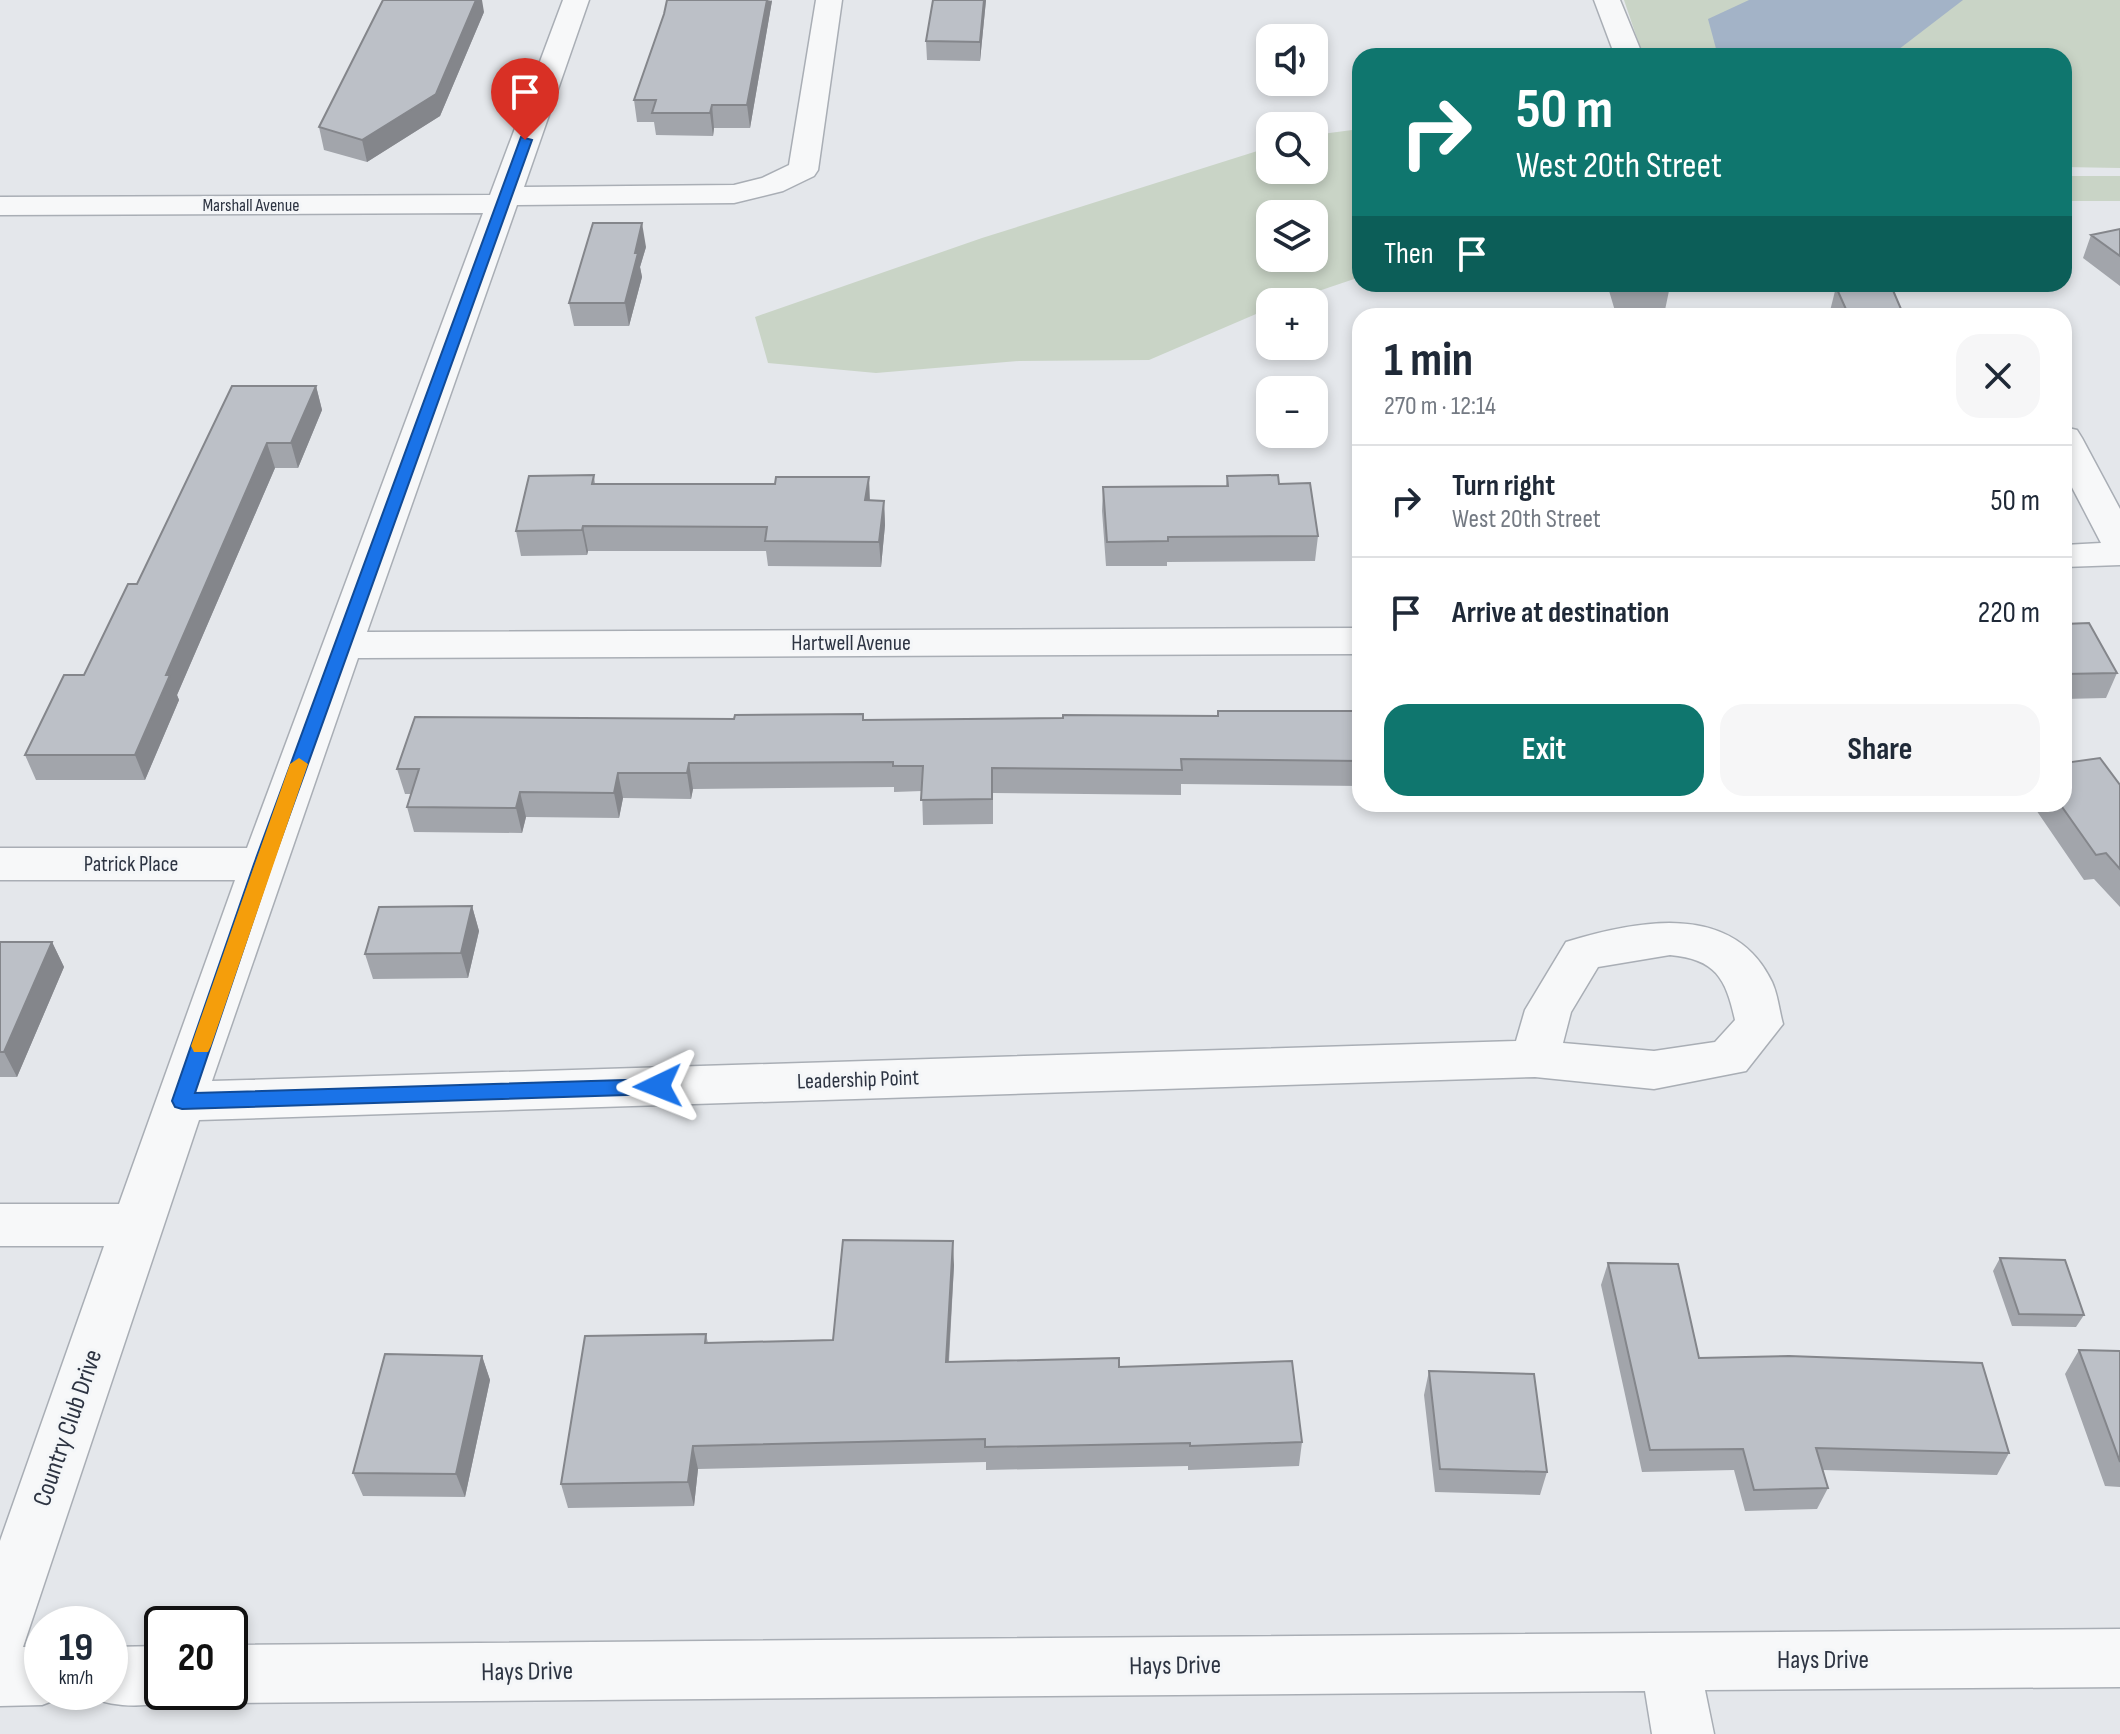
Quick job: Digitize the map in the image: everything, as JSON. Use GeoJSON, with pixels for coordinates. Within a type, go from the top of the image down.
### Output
{"type":"FeatureCollection","features":[{"type":"Feature","properties":{"kind":"street","name":"Country Club Drive"},"geometry":{"type":"LineString","coordinates":[[0,1632],[39,1508],[140,1225],[263,864],[576,0]]}},
{"type":"Feature","properties":{"kind":"street","name":"Marshall Avenue"},"geometry":{"type":"LineString","coordinates":[[0,206],[734,194],[772,185],[803,170],[829,0]]}},
{"type":"Feature","properties":{"kind":"street"},"geometry":{"type":"LineString","coordinates":[[1607,0],[1626,48]]}},
{"type":"Feature","properties":{"kind":"street"},"geometry":{"type":"LineString","coordinates":[[2072,453],[2120,544]]}},
{"type":"Feature","properties":{"kind":"street"},"geometry":{"type":"LineString","coordinates":[[2072,556],[2120,554]]}},
{"type":"Feature","properties":{"kind":"street","name":"Hartwell Avenue"},"geometry":{"type":"LineString","coordinates":[[342,645],[1352,641]]}},
{"type":"Feature","properties":{"kind":"street","name":"Patrick Place"},"geometry":{"type":"LineString","coordinates":[[0,864],[263,864]]}},
{"type":"Feature","properties":{"kind":"street","name":"Leadership Point"},"geometry":{"type":"LineString","coordinates":[[182,1101],[1535,1059]]}},
{"type":"Feature","properties":{"kind":"street"},"geometry":{"type":"LineString","coordinates":[[0,1225],[140,1225]]}},
{"type":"Feature","properties":{"kind":"street","name":"Hays Drive"},"geometry":{"type":"LineString","coordinates":[[248,1674],[2120,1658]]}},
{"type":"Feature","properties":{"kind":"street"},"geometry":{"type":"LineString","coordinates":[[1669,1661],[1683,1734]]}},
{"type":"Feature","properties":{"kind":"street"},"geometry":{"type":"LineString","coordinates":[[0,1677],[24,1676]]}},
{"type":"Feature","properties":{"kind":"green space"},"geometry":{"type":"Polygon","coordinates":[[[1624,0],[2120,0],[2120,168],[2072,167],[2072,48],[1640,48],[1624,0]]]}},
{"type":"Feature","properties":{"kind":"green space"},"geometry":{"type":"Polygon","coordinates":[[[1352,130],[1352,280],[1327,288],[1256,288],[1256,314],[1149,360],[1019,361],[876,373],[768,363],[755,317],[982,238],[1256,151],[1256,184],[1328,184],[1328,133],[1352,130]]]}},
{"type":"Feature","properties":{"kind":"green space"},"geometry":{"type":"Polygon","coordinates":[[[2072,176],[2120,176],[2120,201],[2072,201],[2072,176]]]}},
{"type":"Feature","properties":{"kind":"water"},"geometry":{"type":"Polygon","coordinates":[[[1749,0],[1963,0],[1900,48],[1716,48],[1708,19],[1749,0]]]}},
{"type":"Feature","properties":{"kind":"building"},"geometry":{"type":"Polygon","coordinates":[[[383,0],[476,0],[436,94],[362,140],[319,127],[383,0]]]}},
{"type":"Feature","properties":{"kind":"building"},"geometry":{"type":"Polygon","coordinates":[[[667,0],[767,0],[747,105],[712,105],[710,113],[652,113],[656,100],[634,100],[667,0]]]}},
{"type":"Feature","properties":{"kind":"building"},"geometry":{"type":"Polygon","coordinates":[[[933,0],[984,0],[980,42],[926,41],[933,0]]]}},
{"type":"Feature","properties":{"kind":"building"},"geometry":{"type":"Polygon","coordinates":[[[593,223],[642,223],[625,303],[569,303],[593,223]]]}},
{"type":"Feature","properties":{"kind":"building"},"geometry":{"type":"Polygon","coordinates":[[[2120,229],[2120,256],[2091,235],[2120,229]]]}},
{"type":"Feature","properties":{"kind":"building"},"geometry":{"type":"Polygon","coordinates":[[[1838,292],[1894,292],[1901,308],[1845,308],[1838,292]]]}},
{"type":"Feature","properties":{"kind":"building"},"geometry":{"type":"Polygon","coordinates":[[[232,386],[316,386],[291,443],[267,443],[166,675],[170,675],[135,755],[25,755],[64,675],[84,675],[128,584],[137,584],[232,386]]]}},
{"type":"Feature","properties":{"kind":"building"},"geometry":{"type":"Polygon","coordinates":[[[594,475],[592,484],[775,484],[776,477],[869,477],[865,500],[884,501],[879,542],[765,541],[767,527],[583,526],[582,530],[516,531],[529,476],[594,475]]]}},
{"type":"Feature","properties":{"kind":"building"},"geometry":{"type":"Polygon","coordinates":[[[1278,475],[1279,484],[1310,483],[1318,536],[1168,537],[1168,541],[1107,542],[1103,487],[1228,486],[1227,476],[1278,475]]]}},
{"type":"Feature","properties":{"kind":"building"},"geometry":{"type":"Polygon","coordinates":[[[2089,623],[2117,673],[2072,674],[2072,624],[2089,623]]]}},
{"type":"Feature","properties":{"kind":"building"},"geometry":{"type":"Polygon","coordinates":[[[1218,711],[1352,711],[1352,761],[1181,759],[1182,770],[992,768],[992,799],[921,800],[923,766],[893,766],[893,762],[689,763],[687,773],[618,773],[614,793],[520,792],[516,808],[407,807],[419,769],[397,769],[415,717],[734,719],[735,715],[863,714],[863,720],[1063,718],[1063,715],[1218,716],[1218,711]]]}},
{"type":"Feature","properties":{"kind":"building"},"geometry":{"type":"Polygon","coordinates":[[[2100,758],[2120,785],[2120,869],[2106,853],[2096,855],[2066,812],[2072,812],[2072,762],[2100,758]]]}},
{"type":"Feature","properties":{"kind":"building"},"geometry":{"type":"Polygon","coordinates":[[[472,906],[461,953],[365,954],[379,907],[472,906]]]}},
{"type":"Feature","properties":{"kind":"building"},"geometry":{"type":"Polygon","coordinates":[[[0,942],[52,942],[4,1052],[0,1052],[0,942]]]}},
{"type":"Feature","properties":{"kind":"building"},"geometry":{"type":"Polygon","coordinates":[[[843,1240],[953,1241],[946,1362],[1119,1358],[1119,1367],[1292,1361],[1302,1442],[985,1447],[985,1439],[693,1446],[688,1482],[561,1484],[585,1336],[706,1334],[705,1343],[833,1340],[843,1240]]]}},
{"type":"Feature","properties":{"kind":"building"},"geometry":{"type":"Polygon","coordinates":[[[2000,1258],[2065,1260],[2084,1315],[2019,1314],[2000,1258]]]}},
{"type":"Feature","properties":{"kind":"building"},"geometry":{"type":"Polygon","coordinates":[[[1608,1263],[1678,1264],[1699,1358],[1789,1356],[1982,1363],[2009,1453],[1816,1448],[1828,1488],[1754,1490],[1743,1449],[1650,1450],[1608,1263]]]}},
{"type":"Feature","properties":{"kind":"building"},"geometry":{"type":"Polygon","coordinates":[[[2079,1350],[2120,1351],[2120,1462],[2079,1350]]]}},
{"type":"Feature","properties":{"kind":"building"},"geometry":{"type":"Polygon","coordinates":[[[385,1354],[482,1356],[456,1474],[353,1473],[385,1354]]]}},
{"type":"Feature","properties":{"kind":"building"},"geometry":{"type":"Polygon","coordinates":[[[1429,1371],[1534,1374],[1547,1472],[1440,1469],[1429,1371]]]}},
{"type":"Feature","properties":{"kind":"slow traffic"},"geometry":{"type":"LineString","coordinates":[[201,1046],[299,764]]}},
{"type":"Feature","properties":{"kind":"route"},"geometry":{"type":"LineString","coordinates":[[525,140],[263,864],[182,1101],[658,1086]]}}]}
